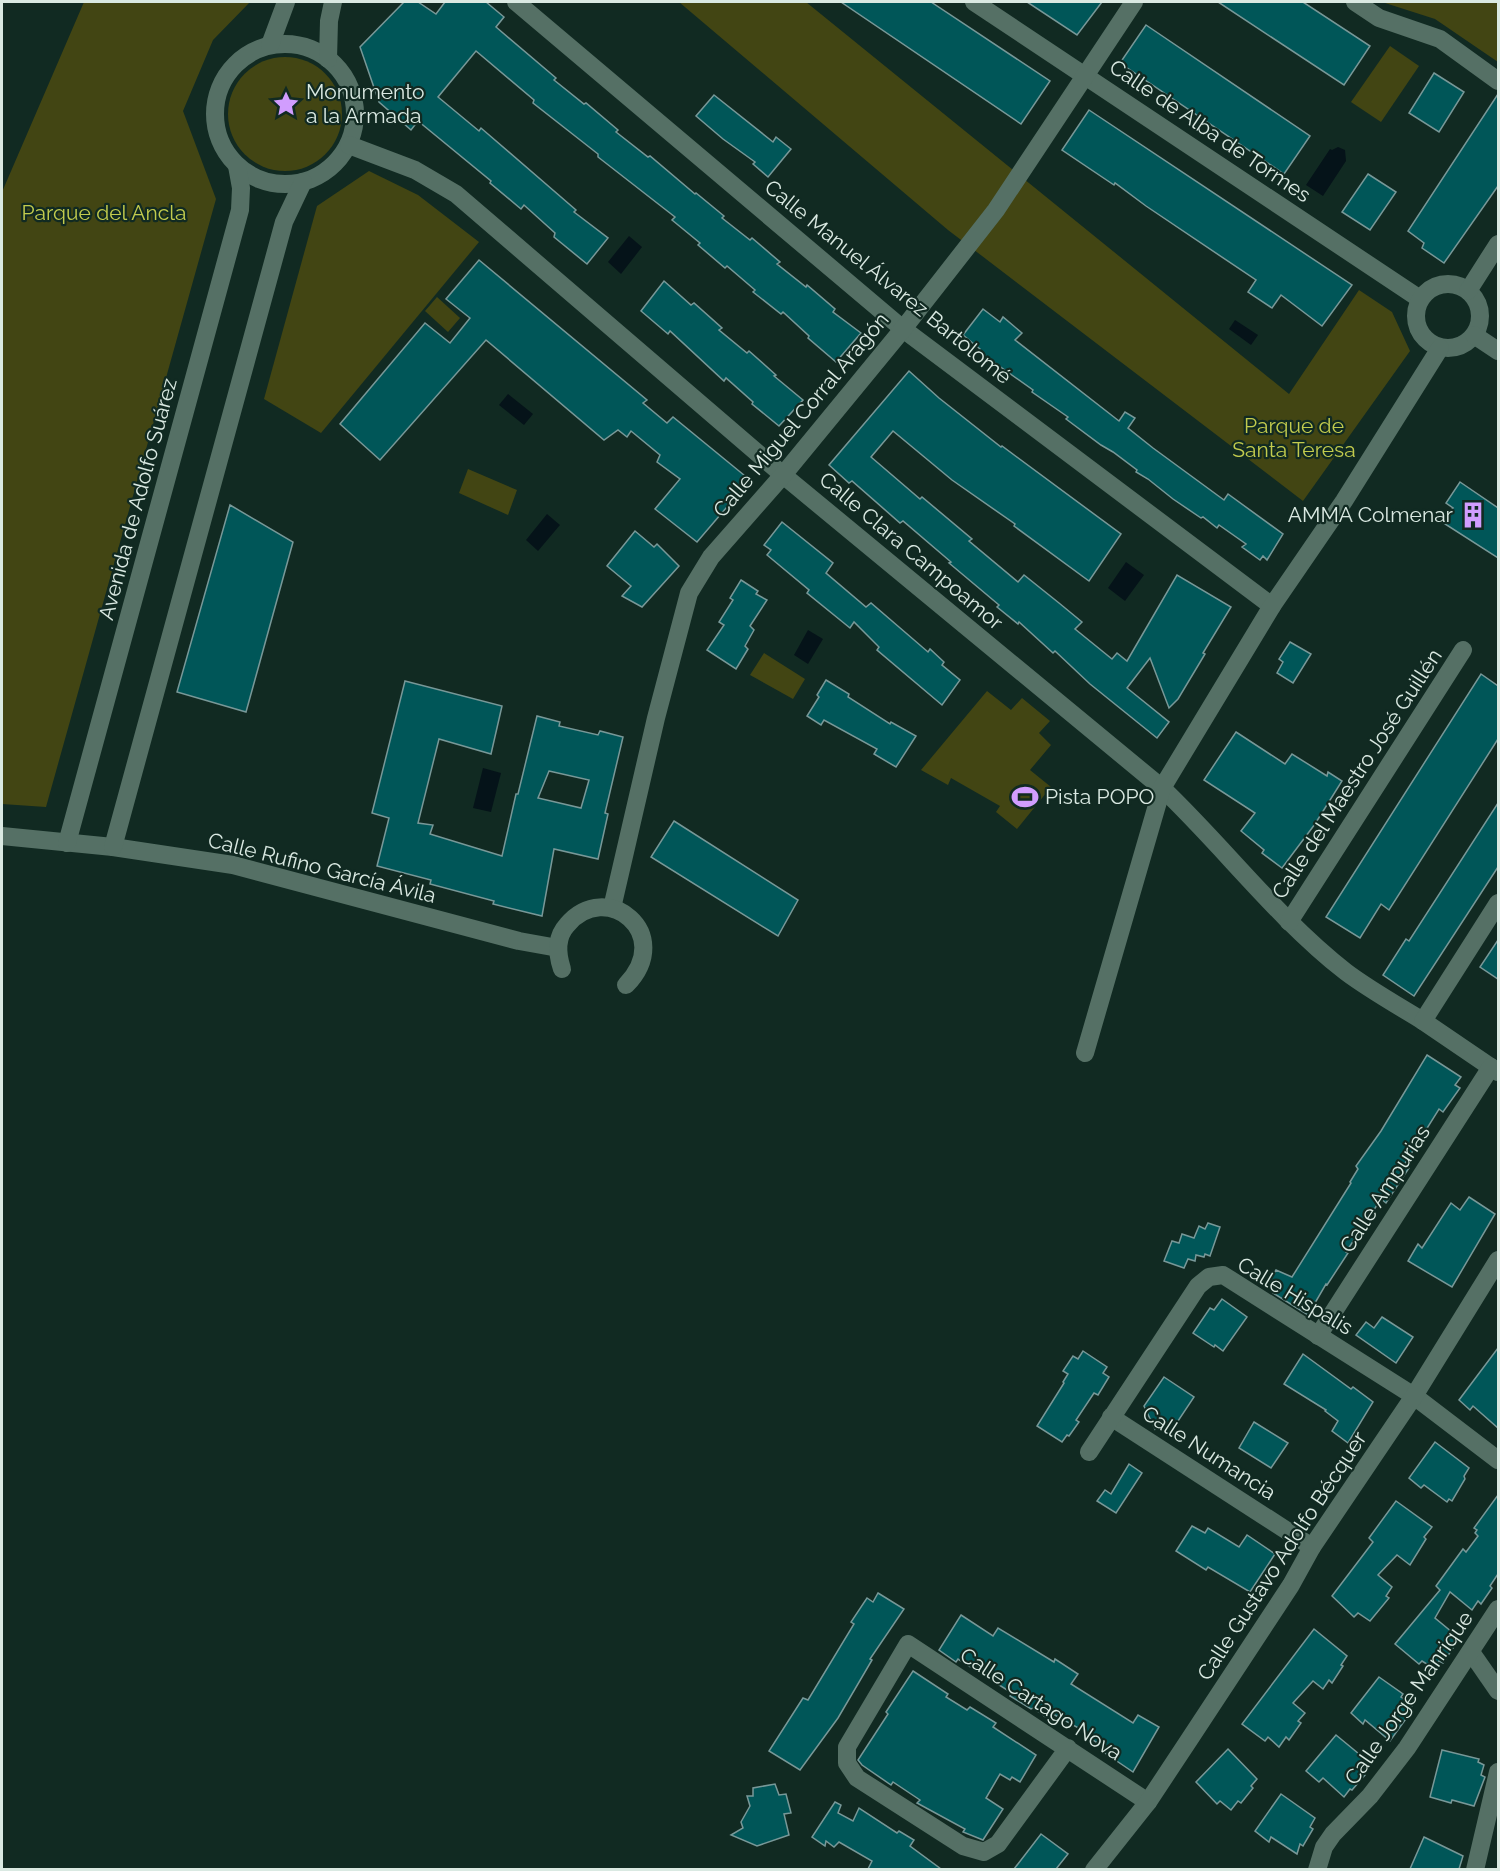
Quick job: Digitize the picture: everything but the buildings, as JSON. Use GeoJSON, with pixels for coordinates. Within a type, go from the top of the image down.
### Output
{"type":"FeatureCollection","features":[{"type":"Feature","properties":{"kind":"street"},"geometry":{"type":"LineString","coordinates":[[270,45],[286,2]]}},
{"type":"Feature","properties":{"kind":"street"},"geometry":{"type":"LineString","coordinates":[[328,59],[329,21],[333,2]]}},
{"type":"Feature","properties":{"kind":"street","name":"Calle Manuel Álvarez Bartolomé"},"geometry":{"type":"LineString","coordinates":[[516,2],[903,329],[1272,606]]}},
{"type":"Feature","properties":{"kind":"street","name":"Calle de Alba de Tormes"},"geometry":{"type":"LineString","coordinates":[[974,2],[1420,299]]}},
{"type":"Feature","properties":{"kind":"street","name":"Calle Miguel Corral Aragón"},"geometry":{"type":"LineString","coordinates":[[612,908],[656,718],[689,593],[711,557],[783,475],[903,329],[996,210],[1134,2]]}},
{"type":"Feature","properties":{"kind":"street"},"geometry":{"type":"LineString","coordinates":[[1355,2],[1379,18],[1440,39],[1498,81]]}},
{"type":"Feature","properties":{"kind":"street"},"geometry":{"type":"LineString","coordinates":[[270,45],[301,46],[328,59],[342,72],[351,89],[355,108],[355,127],[349,145],[340,158],[330,169],[303,183],[268,182],[251,176],[237,166],[218,137],[215,121],[218,95],[228,72],[254,51],[270,45]]}},
{"type":"Feature","properties":{"kind":"street","name":"Calle Clara Campoamor"},"geometry":{"type":"LineString","coordinates":[[349,145],[415,170],[456,194],[783,475],[1162,788],[1191,816],[1259,892],[1346,972],[1495,1069]]}},
{"type":"Feature","properties":{"kind":"street","name":"Avenida de Adolfo Suárez"},"geometry":{"type":"LineString","coordinates":[[67,843],[240,210],[241,188],[237,166]]}},
{"type":"Feature","properties":{"kind":"street"},"geometry":{"type":"LineString","coordinates":[[113,848],[284,222],[303,183]]}},
{"type":"Feature","properties":{"kind":"street"},"geometry":{"type":"LineString","coordinates":[[1468,291],[1498,244]]}},
{"type":"Feature","properties":{"kind":"street"},"geometry":{"type":"LineString","coordinates":[[1437,285],[1458,285],[1468,291],[1475,298],[1480,317],[1479,327],[1474,335],[1459,347],[1440,348],[1430,344],[1417,328],[1416,308],[1420,299],[1437,285]]}},
{"type":"Feature","properties":{"kind":"street"},"geometry":{"type":"LineString","coordinates":[[1474,335],[1498,351]]}},
{"type":"Feature","properties":{"kind":"street"},"geometry":{"type":"LineString","coordinates":[[1085,1053],[1162,788],[1272,606],[1344,501],[1440,348]]}},
{"type":"Feature","properties":{"kind":"street","name":"Calle del Maestro José Guillén"},"geometry":{"type":"LineString","coordinates":[[1289,922],[1463,650]]}},
{"type":"Feature","properties":{"kind":"street","name":"Calle Rufino García Ávila"},"geometry":{"type":"LineString","coordinates":[[2,836],[113,848],[233,865],[519,941],[558,948]]}},
{"type":"Feature","properties":{"kind":"street"},"geometry":{"type":"LineString","coordinates":[[1423,1021],[1498,903]]}},
{"type":"Feature","properties":{"kind":"street"},"geometry":{"type":"LineString","coordinates":[[562,969],[558,948],[562,930],[575,915],[592,907],[612,908],[626,915],[638,927],[643,942],[644,958],[637,974],[626,985]]}},
{"type":"Feature","properties":{"kind":"street","name":"Calle Ampurias"},"geometry":{"type":"LineString","coordinates":[[1318,1336],[1495,1069]]}},
{"type":"Feature","properties":{"kind":"street","name":"Calle Gustavo Adolfo Bécquer"},"geometry":{"type":"LineString","coordinates":[[1094,1869],[1148,1802],[1291,1586],[1312,1546],[1414,1396],[1498,1260]]}},
{"type":"Feature","properties":{"kind":"street","name":"Calle Hispalis"},"geometry":{"type":"LineString","coordinates":[[1089,1452],[1198,1286],[1209,1277],[1223,1275],[1414,1396],[1498,1460]]}},
{"type":"Feature","properties":{"kind":"street","name":"Calle Numancia"},"geometry":{"type":"LineString","coordinates":[[1111,1417],[1312,1546]]}},
{"type":"Feature","properties":{"kind":"street","name":"Calle Jorge Manrique"},"geometry":{"type":"LineString","coordinates":[[1317,1869],[1324,1847],[1333,1834],[1370,1796],[1407,1748],[1498,1609]]}},
{"type":"Feature","properties":{"kind":"street","name":"Calle Cartago Nova"},"geometry":{"type":"LineString","coordinates":[[1068,1748],[998,1844],[984,1852],[963,1846],[866,1784],[857,1778],[847,1763],[847,1746],[908,1644],[1068,1748],[1148,1802]]}},
{"type":"Feature","properties":{"kind":"street"},"geometry":{"type":"LineString","coordinates":[[1471,1652],[1498,1691]]}},
{"type":"Feature","properties":{"kind":"street"},"geometry":{"type":"LineString","coordinates":[[1475,1869],[1498,1772]]}},
{"type":"Feature","properties":{"kind":"green space","name":"Parque del Ancla"},"geometry":{"type":"Polygon","coordinates":[[[84,2],[250,2],[213,40],[183,111],[216,199],[46,807],[2,804],[2,192],[84,2]]]}},
{"type":"Feature","properties":{"kind":"green space","name":"Parque de Santa Teresa"},"geometry":{"type":"Polygon","coordinates":[[[679,2],[806,2],[1289,394],[1359,290],[1392,312],[1410,351],[1303,501],[948,230],[679,2]]]}},
{"type":"Feature","properties":{"kind":"green space"},"geometry":{"type":"Polygon","coordinates":[[[1382,2],[1498,2],[1498,62],[1435,19],[1382,2]]]}},
{"type":"Feature","properties":{"kind":"green space"},"geometry":{"type":"Polygon","coordinates":[[[1390,46],[1419,66],[1381,122],[1351,102],[1390,46]]]}},
{"type":"Feature","properties":{"kind":"green space"},"geometry":{"type":"Polygon","coordinates":[[[285,57],[307,61],[325,74],[338,92],[342,114],[338,136],[325,154],[307,167],[285,171],[263,167],[245,154],[232,136],[228,114],[232,92],[245,74],[263,61],[285,57]]]}},
{"type":"Feature","properties":{"kind":"green space"},"geometry":{"type":"Polygon","coordinates":[[[369,171],[418,195],[479,242],[321,433],[264,399],[317,206],[369,171]]]}},
{"type":"Feature","properties":{"kind":"green space"},"geometry":{"type":"Polygon","coordinates":[[[437,297],[460,318],[448,332],[425,311],[437,297]]]}},
{"type":"Feature","properties":{"kind":"green space"},"geometry":{"type":"Polygon","coordinates":[[[468,469],[517,490],[508,515],[459,493],[468,469]]]}},
{"type":"Feature","properties":{"kind":"green space"},"geometry":{"type":"Polygon","coordinates":[[[764,653],[805,679],[793,699],[750,675],[764,653]]]}},
{"type":"Feature","properties":{"kind":"green space"},"geometry":{"type":"Polygon","coordinates":[[[987,691],[1011,710],[1022,698],[1050,721],[1039,733],[1051,745],[1030,770],[1051,787],[1017,829],[996,812],[1000,806],[951,778],[948,785],[921,770],[987,691]]]}},
{"type":"Feature","properties":{"kind":"shaded area"},"geometry":{"type":"Polygon","coordinates":[[[1338,147],[1345,150],[1346,161],[1323,196],[1306,185],[1330,149],[1338,147]]]}},
{"type":"Feature","properties":{"kind":"shaded area"},"geometry":{"type":"Polygon","coordinates":[[[629,236],[642,247],[621,274],[608,262],[629,236]]]}},
{"type":"Feature","properties":{"kind":"shaded area"},"geometry":{"type":"Polygon","coordinates":[[[1235,320],[1258,335],[1251,345],[1229,329],[1235,320]]]}},
{"type":"Feature","properties":{"kind":"shaded area"},"geometry":{"type":"Polygon","coordinates":[[[508,394],[533,414],[524,425],[499,405],[508,394]]]}},
{"type":"Feature","properties":{"kind":"shaded area"},"geometry":{"type":"Polygon","coordinates":[[[547,514],[560,525],[538,551],[526,540],[547,514]]]}},
{"type":"Feature","properties":{"kind":"shaded area"},"geometry":{"type":"Polygon","coordinates":[[[1126,562],[1144,575],[1125,601],[1108,588],[1126,562]]]}},
{"type":"Feature","properties":{"kind":"shaded area"},"geometry":{"type":"Polygon","coordinates":[[[808,630],[823,639],[808,664],[794,655],[808,630]]]}},
{"type":"Feature","properties":{"kind":"shaded area"},"geometry":{"type":"Polygon","coordinates":[[[483,768],[501,773],[491,812],[473,808],[483,768]]]}},
{"type":"Feature","properties":{"kind":"place","name":"Monumento a la Armada"},"geometry":{"type":"Point","coordinates":[286,104]}},
{"type":"Feature","properties":{"kind":"place","name":"AMMA Colmenar"},"geometry":{"type":"Point","coordinates":[1473,515]}},
{"type":"Feature","properties":{"kind":"place","name":"Pista POPO"},"geometry":{"type":"Point","coordinates":[1025,797]}}]}
